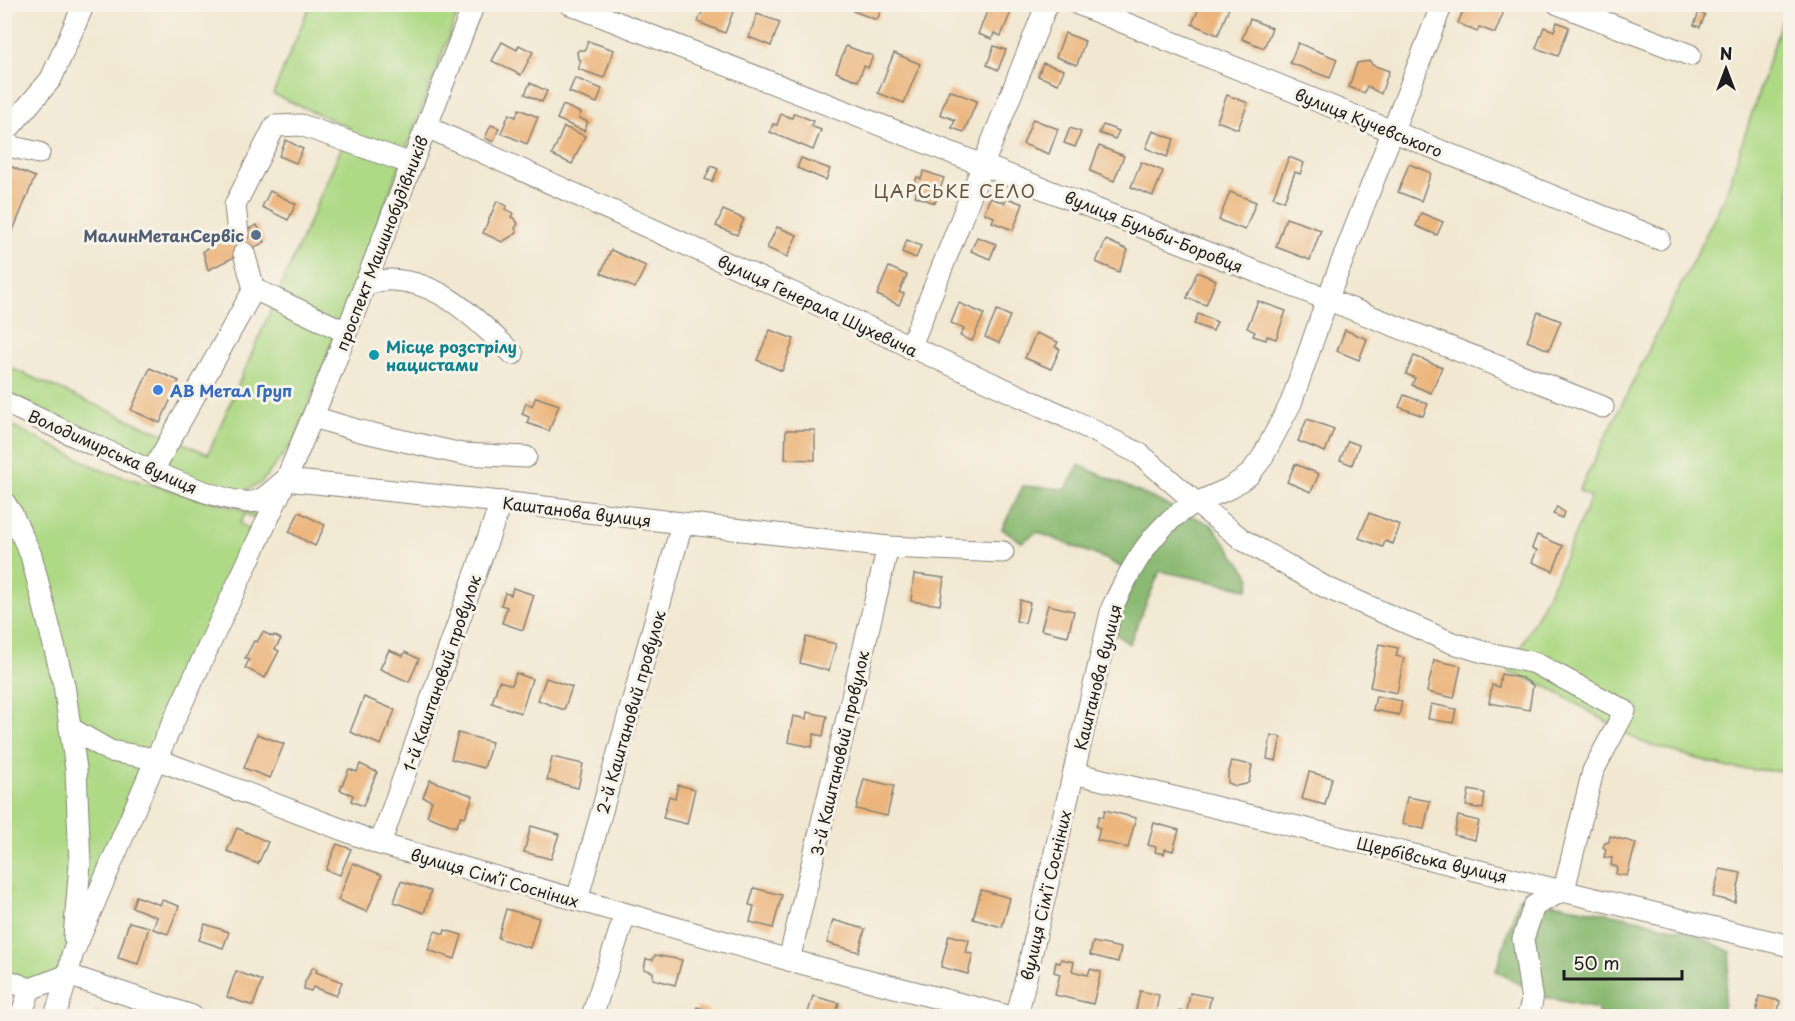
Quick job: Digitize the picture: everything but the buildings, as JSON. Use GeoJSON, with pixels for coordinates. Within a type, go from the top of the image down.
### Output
{"type":"FeatureCollection","features":[{"type":"Feature","properties":{"kind":"street"},"geometry":{"type":"LineString","coordinates":[[4,134],[51,79],[84,4]]}},
{"type":"Feature","properties":{"kind":"street","name":"проспект Машинобудівників"},"geometry":{"type":"LineString","coordinates":[[286,480],[313,417],[474,4]]}},
{"type":"Feature","properties":{"kind":"street","name":"вулиця Бульби-Боровця"},"geometry":{"type":"LineString","coordinates":[[570,4],[1603,406]]}},
{"type":"Feature","properties":{"kind":"street"},"geometry":{"type":"LineString","coordinates":[[910,348],[1047,4]]}},
{"type":"Feature","properties":{"kind":"street","name":"вулиця Кучевського"},"geometry":{"type":"LineString","coordinates":[[1078,4],[1659,239]]}},
{"type":"Feature","properties":{"kind":"street"},"geometry":{"type":"LineString","coordinates":[[1196,503],[1228,489],[1249,475],[1262,458],[1291,403],[1326,300],[1442,4]]}},
{"type":"Feature","properties":{"kind":"street"},"geometry":{"type":"LineString","coordinates":[[1558,4],[1690,55]]}},
{"type":"Feature","properties":{"kind":"street"},"geometry":{"type":"LineString","coordinates":[[152,472],[254,289],[241,243],[235,204],[274,126],[301,125],[412,164]]}},
{"type":"Feature","properties":{"kind":"street","name":"вулиця Генерала Шухевича"},"geometry":{"type":"LineString","coordinates":[[427,127],[1066,417],[1140,454],[1243,540],[1325,586],[1450,642],[1535,663],[1625,711],[1593,771],[1564,890]]}},
{"type":"Feature","properties":{"kind":"street"},"geometry":{"type":"LineString","coordinates":[[4,145],[39,153]]}},
{"type":"Feature","properties":{"kind":"street"},"geometry":{"type":"LineString","coordinates":[[364,284],[390,279],[421,284],[460,305],[513,354]]}},
{"type":"Feature","properties":{"kind":"street"},"geometry":{"type":"LineString","coordinates":[[254,289],[346,332]]}},
{"type":"Feature","properties":{"kind":"street","name":"Володимирська вулиця"},"geometry":{"type":"LineString","coordinates":[[4,402],[152,472],[232,502],[257,502],[286,480]]}},
{"type":"Feature","properties":{"kind":"street"},"geometry":{"type":"LineString","coordinates":[[313,417],[360,431],[462,453],[526,457]]}},
{"type":"Feature","properties":{"kind":"street"},"geometry":{"type":"LineString","coordinates":[[55,1017],[70,965],[156,759],[286,480]]}},
{"type":"Feature","properties":{"kind":"street","name":"Каштанова вулиця"},"geometry":{"type":"LineString","coordinates":[[286,480],[501,502],[888,547],[1003,552]]}},
{"type":"Feature","properties":{"kind":"street"},"geometry":{"type":"LineString","coordinates":[[4,502],[31,555],[64,685],[76,770],[80,864],[70,965]]}},
{"type":"Feature","properties":{"kind":"street","name":"1-й Каштановий провулок"},"geometry":{"type":"LineString","coordinates":[[380,844],[501,502]]}},
{"type":"Feature","properties":{"kind":"street","name":"Каштанова вулиця"},"geometry":{"type":"LineString","coordinates":[[1074,773],[1112,608],[1130,573],[1150,544],[1175,515],[1196,503]]}},
{"type":"Feature","properties":{"kind":"street","name":"2-й Каштановий провулок"},"geometry":{"type":"LineString","coordinates":[[577,900],[682,524]]}},
{"type":"Feature","properties":{"kind":"street","name":"3-й Каштановий провулок"},"geometry":{"type":"LineString","coordinates":[[789,960],[888,547]]}},
{"type":"Feature","properties":{"kind":"street","name":"вулиця Сім’ї Сосніних"},"geometry":{"type":"LineString","coordinates":[[70,728],[110,751],[156,759],[380,844],[625,915],[1008,1017]]}},
{"type":"Feature","properties":{"kind":"street","name":"вулиця Сім’ї Сосніних"},"geometry":{"type":"LineString","coordinates":[[1017,1017],[1074,773]]}},
{"type":"Feature","properties":{"kind":"street","name":"Щербівська вулиця"},"geometry":{"type":"LineString","coordinates":[[1074,773],[1791,946]]}},
{"type":"Feature","properties":{"kind":"street"},"geometry":{"type":"LineString","coordinates":[[1528,1017],[1532,1001],[1523,939],[1533,906],[1564,890]]}},
{"type":"Feature","properties":{"kind":"street"},"geometry":{"type":"LineString","coordinates":[[592,1017],[625,915]]}},
{"type":"Feature","properties":{"kind":"street"},"geometry":{"type":"LineString","coordinates":[[21,1017],[30,989],[70,965]]}},
{"type":"Feature","properties":{"kind":"street"},"geometry":{"type":"LineString","coordinates":[[70,965],[192,1017]]}},
{"type":"Feature","properties":{"kind":"street"},"geometry":{"type":"LineString","coordinates":[[4,979],[30,989]]}},
{"type":"Feature","properties":{"kind":"green space"},"geometry":{"type":"Polygon","coordinates":[[[310,5],[461,5],[295,440],[261,483],[238,494],[199,485],[5,392],[4,365],[208,454],[350,128],[273,94],[310,5]]]}},
{"type":"Feature","properties":{"kind":"green space"},"geometry":{"type":"Polygon","coordinates":[[[1787,5],[1790,5],[1790,772],[1729,768],[1641,742],[1546,686],[1508,672],[1555,580],[1591,497],[1579,491],[1725,196],[1787,5]]]}},
{"type":"Feature","properties":{"kind":"green space"},"geometry":{"type":"Polygon","coordinates":[[[4,422],[106,472],[268,517],[65,974],[34,984],[4,980],[4,422]],[[245,514],[240,524],[252,530],[257,519],[245,514]]]}},
{"type":"Feature","properties":{"kind":"green space"},"geometry":{"type":"Polygon","coordinates":[[[1079,465],[1212,525],[1251,578],[1248,589],[1160,571],[1129,644],[1115,633],[1117,616],[1138,576],[1106,559],[1037,532],[1022,542],[1002,529],[1023,486],[1066,489],[1079,465]]]}},
{"type":"Feature","properties":{"kind":"green space"},"geometry":{"type":"Polygon","coordinates":[[[1519,897],[1622,916],[1687,931],[1731,952],[1722,1016],[1599,1016],[1598,1009],[1541,996],[1496,971],[1519,897]]]}},
{"type":"Feature","properties":{"kind":"place","name":"МалинМетанСервіс"},"geometry":{"type":"Point","coordinates":[256,235]}},
{"type":"Feature","properties":{"kind":"place","name":"Місце розстрілу нацистами"},"geometry":{"type":"Point","coordinates":[374,355]}},
{"type":"Feature","properties":{"kind":"place","name":"АВ Метал Груп"},"geometry":{"type":"Point","coordinates":[158,390]}},
{"type":"Feature","properties":{"kind":"district","name":"ЦАРСЬКЕ СЕЛО"},"geometry":{"type":"Point","coordinates":[955,190]}}]}
